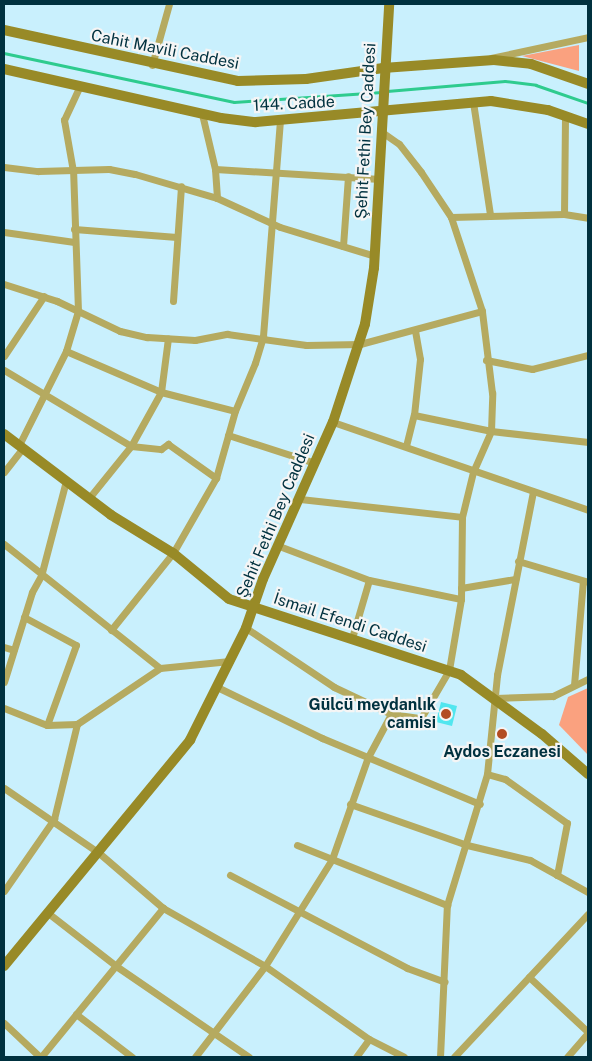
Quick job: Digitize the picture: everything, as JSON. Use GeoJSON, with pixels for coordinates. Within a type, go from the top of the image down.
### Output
{"type":"FeatureCollection","features":[{"type":"Feature","properties":{"kind":"street"},"geometry":{"type":"LineString","coordinates":[[152,65],[169,4]]}},
{"type":"Feature","properties":{"kind":"street","name":"Şehit Fethi Bey Caddesi"},"geometry":{"type":"LineString","coordinates":[[4,966],[181,755],[218,687],[246,628],[252,607],[333,422],[360,344],[375,256],[383,133],[383,72],[389,4]]}},
{"type":"Feature","properties":{"kind":"street","name":"Cahit Mavili Caddesi"},"geometry":{"type":"LineString","coordinates":[[4,30],[152,65],[222,79],[259,81],[383,72],[478,60],[588,37]]}},
{"type":"Feature","properties":{"kind":"street"},"geometry":{"type":"LineString","coordinates":[[478,60],[531,64],[588,84]]}},
{"type":"Feature","properties":{"kind":"street","name":"144. Cadde"},"geometry":{"type":"LineString","coordinates":[[4,69],[202,114],[280,122],[384,107],[473,102],[535,107],[588,124]]}},
{"type":"Feature","properties":{"kind":"street"},"geometry":{"type":"LineString","coordinates":[[4,472],[21,447],[46,397],[66,352],[78,311],[74,242],[73,171],[64,120],[80,86]]}},
{"type":"Feature","properties":{"kind":"street"},"geometry":{"type":"LineString","coordinates":[[473,102],[490,214]]}},
{"type":"Feature","properties":{"kind":"street"},"geometry":{"type":"LineString","coordinates":[[202,114],[215,169],[217,198]]}},
{"type":"Feature","properties":{"kind":"street"},"geometry":{"type":"LineString","coordinates":[[564,214],[565,116]]}},
{"type":"Feature","properties":{"kind":"street"},"geometry":{"type":"LineString","coordinates":[[111,630],[172,553],[216,478],[235,411],[263,336],[270,222],[280,122]]}},
{"type":"Feature","properties":{"kind":"street"},"geometry":{"type":"LineString","coordinates":[[246,628],[351,697],[390,714],[422,718],[449,670],[461,600],[462,518],[473,472],[491,431],[492,393],[486,360],[482,311],[451,217],[410,158],[383,133]]}},
{"type":"Feature","properties":{"kind":"street"},"geometry":{"type":"LineString","coordinates":[[4,167],[73,171],[109,169],[181,186],[217,198],[270,222],[375,256]]}},
{"type":"Feature","properties":{"kind":"street"},"geometry":{"type":"LineString","coordinates":[[215,169],[274,174],[380,178]]}},
{"type":"Feature","properties":{"kind":"street"},"geometry":{"type":"LineString","coordinates":[[343,246],[348,176]]}},
{"type":"Feature","properties":{"kind":"street"},"geometry":{"type":"LineString","coordinates":[[173,302],[181,186]]}},
{"type":"Feature","properties":{"kind":"street"},"geometry":{"type":"LineString","coordinates":[[451,217],[490,214],[564,214],[588,218]]}},
{"type":"Feature","properties":{"kind":"street"},"geometry":{"type":"LineString","coordinates":[[74,229],[178,238]]}},
{"type":"Feature","properties":{"kind":"street"},"geometry":{"type":"LineString","coordinates":[[4,232],[74,242]]}},
{"type":"Feature","properties":{"kind":"street"},"geometry":{"type":"LineString","coordinates":[[4,284],[44,296],[120,331],[168,338],[263,336],[306,345],[360,344],[415,332],[482,311]]}},
{"type":"Feature","properties":{"kind":"street"},"geometry":{"type":"LineString","coordinates":[[4,356],[44,296]]}},
{"type":"Feature","properties":{"kind":"street"},"geometry":{"type":"LineString","coordinates":[[406,446],[414,415],[420,359],[415,332]]}},
{"type":"Feature","properties":{"kind":"street"},"geometry":{"type":"LineString","coordinates":[[89,498],[131,446],[161,392],[168,338]]}},
{"type":"Feature","properties":{"kind":"street"},"geometry":{"type":"LineString","coordinates":[[66,352],[161,392],[235,411]]}},
{"type":"Feature","properties":{"kind":"street"},"geometry":{"type":"LineString","coordinates":[[486,360],[532,369],[588,355]]}},
{"type":"Feature","properties":{"kind":"street"},"geometry":{"type":"LineString","coordinates":[[4,370],[46,397],[131,446],[161,449],[168,444],[216,478]]}},
{"type":"Feature","properties":{"kind":"street"},"geometry":{"type":"LineString","coordinates":[[414,415],[491,431],[588,442]]}},
{"type":"Feature","properties":{"kind":"street"},"geometry":{"type":"LineString","coordinates":[[333,422],[406,446],[473,472],[588,510]]}},
{"type":"Feature","properties":{"kind":"street","name":"İsmail Efendi Caddesi"},"geometry":{"type":"LineString","coordinates":[[4,434],[89,498],[172,553],[224,596],[252,607],[449,670],[495,698],[588,774]]}},
{"type":"Feature","properties":{"kind":"street"},"geometry":{"type":"LineString","coordinates":[[228,436],[315,463]]}},
{"type":"Feature","properties":{"kind":"street"},"geometry":{"type":"LineString","coordinates":[[4,682],[24,617],[41,576],[66,481]]}},
{"type":"Feature","properties":{"kind":"street"},"geometry":{"type":"LineString","coordinates":[[440,1057],[445,982],[447,905],[480,804],[487,774],[495,698],[518,561],[533,492]]}},
{"type":"Feature","properties":{"kind":"street"},"geometry":{"type":"LineString","coordinates":[[300,499],[462,518]]}},
{"type":"Feature","properties":{"kind":"street"},"geometry":{"type":"LineString","coordinates":[[4,544],[41,576],[160,668]]}},
{"type":"Feature","properties":{"kind":"street"},"geometry":{"type":"LineString","coordinates":[[279,546],[369,580],[461,600]]}},
{"type":"Feature","properties":{"kind":"street"},"geometry":{"type":"LineString","coordinates":[[518,561],[586,582],[574,685]]}},
{"type":"Feature","properties":{"kind":"street"},"geometry":{"type":"LineString","coordinates":[[461,588],[515,579]]}},
{"type":"Feature","properties":{"kind":"street"},"geometry":{"type":"LineString","coordinates":[[352,638],[369,580]]}},
{"type":"Feature","properties":{"kind":"street"},"geometry":{"type":"LineString","coordinates":[[24,617],[76,645],[47,725]]}},
{"type":"Feature","properties":{"kind":"street"},"geometry":{"type":"LineString","coordinates":[[4,647],[14,650]]}},
{"type":"Feature","properties":{"kind":"street"},"geometry":{"type":"LineString","coordinates":[[4,708],[47,725],[77,724],[160,668],[230,661]]}},
{"type":"Feature","properties":{"kind":"street"},"geometry":{"type":"LineString","coordinates":[[495,698],[553,696],[588,679]]}},
{"type":"Feature","properties":{"kind":"street"},"geometry":{"type":"LineString","coordinates":[[218,687],[368,757],[480,804]]}},
{"type":"Feature","properties":{"kind":"street"},"geometry":{"type":"LineString","coordinates":[[195,1057],[216,1033],[265,966],[332,860],[368,757],[390,714]]}},
{"type":"Feature","properties":{"kind":"street"},"geometry":{"type":"LineString","coordinates":[[4,891],[54,820],[77,724]]}},
{"type":"Feature","properties":{"kind":"street"},"geometry":{"type":"LineString","coordinates":[[487,774],[505,779],[567,823],[557,874]]}},
{"type":"Feature","properties":{"kind":"street"},"geometry":{"type":"LineString","coordinates":[[4,788],[54,820],[99,853],[163,908],[265,966],[369,1039],[404,1057]]}},
{"type":"Feature","properties":{"kind":"street"},"geometry":{"type":"LineString","coordinates":[[350,804],[466,845],[530,860],[588,892]]}},
{"type":"Feature","properties":{"kind":"street"},"geometry":{"type":"LineString","coordinates":[[297,845],[447,905]]}},
{"type":"Feature","properties":{"kind":"street"},"geometry":{"type":"LineString","coordinates":[[230,875],[407,968],[445,982]]}},
{"type":"Feature","properties":{"kind":"street"},"geometry":{"type":"LineString","coordinates":[[4,1023],[41,1057],[163,908]]}},
{"type":"Feature","properties":{"kind":"street"},"geometry":{"type":"LineString","coordinates":[[48,913],[116,966],[249,1057]]}},
{"type":"Feature","properties":{"kind":"street"},"geometry":{"type":"LineString","coordinates":[[454,1057],[588,914]]}},
{"type":"Feature","properties":{"kind":"street"},"geometry":{"type":"LineString","coordinates":[[529,977],[588,1032],[567,1057]]}},
{"type":"Feature","properties":{"kind":"street"},"geometry":{"type":"LineString","coordinates":[[76,1014],[132,1057]]}},
{"type":"Feature","properties":{"kind":"street"},"geometry":{"type":"LineString","coordinates":[[356,1057],[369,1039]]}},
{"type":"Feature","properties":{"kind":"shaded area"},"geometry":{"type":"Polygon","coordinates":[[[579,45],[579,71],[522,56],[579,45]]]}},
{"type":"Feature","properties":{"kind":"shaded area"},"geometry":{"type":"Polygon","coordinates":[[[588,688],[588,755],[559,725],[568,697],[588,688]]]}},
{"type":"Feature","properties":{"kind":"building","name":"Gülcü meydanlık camisi"},"geometry":{"type":"Polygon","coordinates":[[[441,702],[457,706],[452,726],[436,722],[441,702]]]}},
{"type":"Feature","properties":{"kind":"waterway"},"geometry":{"type":"LineString","coordinates":[[4,53],[234,102],[382,92]]}},
{"type":"Feature","properties":{"kind":"waterway"},"geometry":{"type":"LineString","coordinates":[[387,91],[505,81],[536,85],[588,103]]}},
{"type":"Feature","properties":{"kind":"place","name":"Gülcü meydanlık camisi"},"geometry":{"type":"Point","coordinates":[446,714]}},
{"type":"Feature","properties":{"kind":"place","name":"Aydos Eczanesi"},"geometry":{"type":"Point","coordinates":[502,734]}}]}
